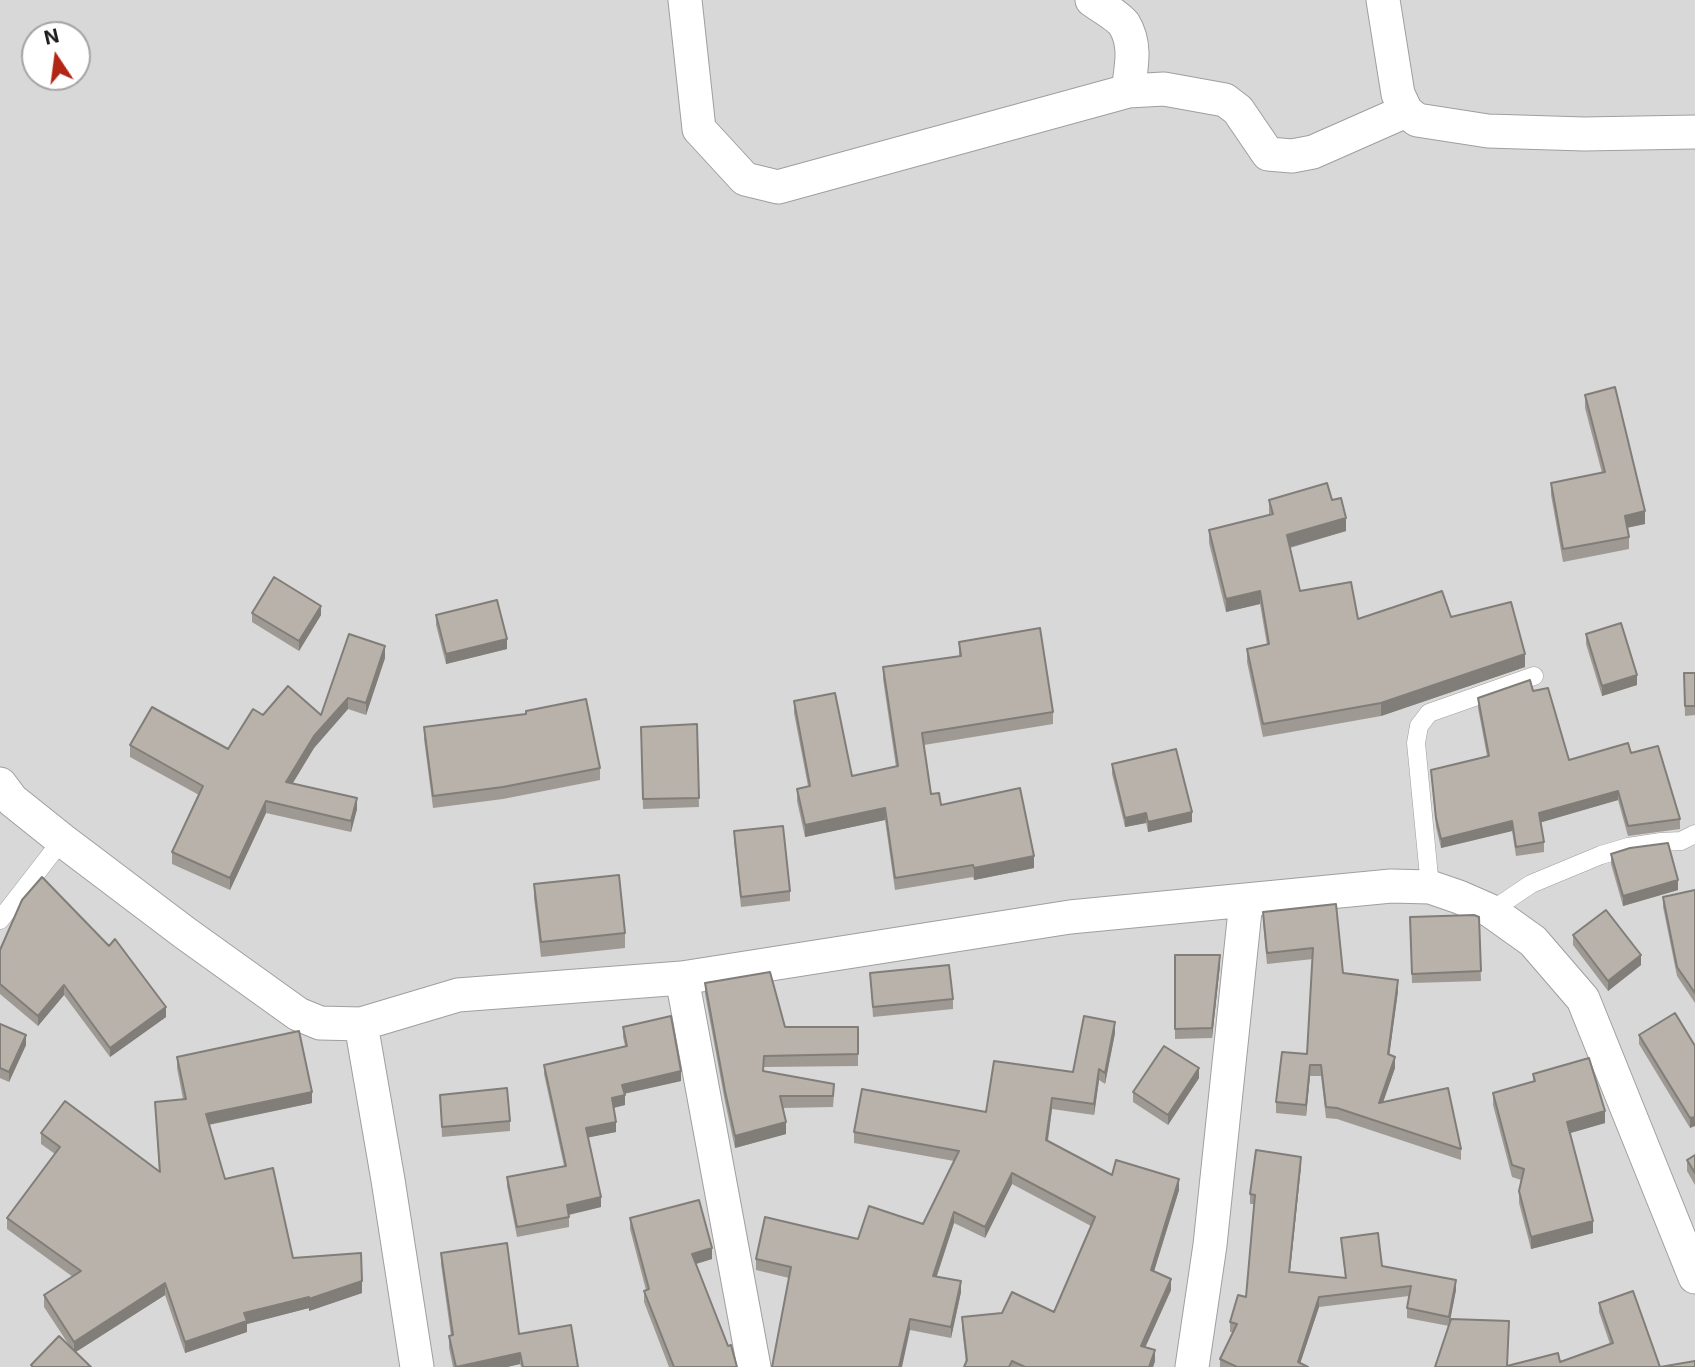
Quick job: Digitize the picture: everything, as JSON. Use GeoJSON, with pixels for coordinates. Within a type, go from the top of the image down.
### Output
{"type":"FeatureCollection","features":[{"type":"Feature","properties":{"kind":"street"},"geometry":{"type":"LineString","coordinates":[[685,0],[699,129],[745,179],[778,187],[1128,91],[1164,89],[1224,100],[1238,110],[1268,153],[1292,156],[1313,152],[1406,111]]}},
{"type":"Feature","properties":{"kind":"street"},"geometry":{"type":"LineString","coordinates":[[1092,0],[1123,22],[1133,56],[1128,91]]}},
{"type":"Feature","properties":{"kind":"street"},"geometry":{"type":"LineString","coordinates":[[1383,0],[1398,94],[1406,111],[1417,120],[1488,131],[1584,134],[1695,132]]}},
{"type":"Feature","properties":{"kind":"street"},"geometry":{"type":"LineString","coordinates":[[0,784],[12,800],[185,933],[299,1014],[320,1023],[361,1024],[458,995],[682,978],[1070,917],[1391,886],[1430,887],[1491,911],[1533,941],[1583,999],[1695,1276]]}},
{"type":"Feature","properties":{"kind":"street"},"geometry":{"type":"LineString","coordinates":[[1192,1367],[1210,1245],[1246,901]]}},
{"type":"Feature","properties":{"kind":"street"},"geometry":{"type":"LineString","coordinates":[[682,978],[754,1367]]}},
{"type":"Feature","properties":{"kind":"street"},"geometry":{"type":"LineString","coordinates":[[361,1024],[417,1367]]}},
{"type":"Feature","properties":{"kind":"lane"},"geometry":{"type":"LineString","coordinates":[[1430,887],[1416,743],[1419,726],[1429,713],[1534,677]]}},
{"type":"Feature","properties":{"kind":"lane"},"geometry":{"type":"LineString","coordinates":[[1491,911],[1531,884],[1601,855],[1628,847],[1681,841],[1695,834]]}},
{"type":"Feature","properties":{"kind":"lane"},"geometry":{"type":"LineString","coordinates":[[0,920],[62,840]]}},
{"type":"Feature","properties":{"kind":"shaded area"},"geometry":{"type":"Polygon","coordinates":[[[0,0],[1695,0],[1695,1367],[0,1367],[0,0]]]}},
{"type":"Feature","properties":{"kind":"building"},"geometry":{"type":"Polygon","coordinates":[[[1615,387],[1645,511],[1625,516],[1629,537],[1563,549],[1551,483],[1605,472],[1585,395],[1615,387]]]}},
{"type":"Feature","properties":{"kind":"building"},"geometry":{"type":"Polygon","coordinates":[[[1327,483],[1332,500],[1341,498],[1346,518],[1287,535],[1300,591],[1351,582],[1358,619],[1442,591],[1451,617],[1511,602],[1525,654],[1381,703],[1263,724],[1247,649],[1269,644],[1260,591],[1226,599],[1209,530],[1273,514],[1269,500],[1327,483]]]}},
{"type":"Feature","properties":{"kind":"building"},"geometry":{"type":"Polygon","coordinates":[[[274,577],[321,606],[299,641],[252,613],[274,577]]]}},
{"type":"Feature","properties":{"kind":"building"},"geometry":{"type":"Polygon","coordinates":[[[497,600],[507,639],[446,654],[436,615],[497,600]]]}},
{"type":"Feature","properties":{"kind":"building"},"geometry":{"type":"Polygon","coordinates":[[[1621,623],[1637,675],[1602,686],[1586,634],[1621,623]]]}},
{"type":"Feature","properties":{"kind":"building"},"geometry":{"type":"Polygon","coordinates":[[[1040,628],[1053,712],[922,733],[931,794],[939,793],[941,805],[1020,788],[1034,856],[974,868],[973,865],[895,878],[885,808],[805,825],[797,789],[810,786],[794,701],[835,693],[852,776],[898,766],[883,667],[961,656],[959,642],[1040,628]]]}},
{"type":"Feature","properties":{"kind":"building"},"geometry":{"type":"Polygon","coordinates":[[[349,634],[385,646],[366,703],[348,698],[314,736],[286,782],[357,798],[351,821],[266,801],[230,878],[172,852],[203,786],[130,745],[152,707],[228,749],[253,709],[263,715],[288,686],[321,715],[349,634]]]}},
{"type":"Feature","properties":{"kind":"building"},"geometry":{"type":"Polygon","coordinates":[[[1684,673],[1695,673],[1695,706],[1685,706],[1684,673]]]}},
{"type":"Feature","properties":{"kind":"building"},"geometry":{"type":"Polygon","coordinates":[[[1530,680],[1533,691],[1548,688],[1569,760],[1628,743],[1631,753],[1658,746],[1680,819],[1628,826],[1618,791],[1539,813],[1544,842],[1516,847],[1512,821],[1441,839],[1431,770],[1489,756],[1478,698],[1530,680]]]}},
{"type":"Feature","properties":{"kind":"building"},"geometry":{"type":"Polygon","coordinates":[[[586,699],[600,768],[503,787],[433,796],[424,727],[526,714],[526,711],[586,699]]]}},
{"type":"Feature","properties":{"kind":"building"},"geometry":{"type":"Polygon","coordinates":[[[697,724],[699,798],[643,799],[641,727],[697,724]]]}},
{"type":"Feature","properties":{"kind":"building"},"geometry":{"type":"Polygon","coordinates":[[[1176,749],[1192,812],[1148,822],[1146,813],[1125,818],[1112,764],[1176,749]]]}},
{"type":"Feature","properties":{"kind":"building"},"geometry":{"type":"Polygon","coordinates":[[[783,826],[790,891],[741,897],[734,831],[783,826]]]}},
{"type":"Feature","properties":{"kind":"building"},"geometry":{"type":"Polygon","coordinates":[[[1668,843],[1678,880],[1623,896],[1611,854],[1630,848],[1668,843]]]}},
{"type":"Feature","properties":{"kind":"building"},"geometry":{"type":"Polygon","coordinates":[[[619,875],[625,933],[541,942],[534,884],[619,875]]]}},
{"type":"Feature","properties":{"kind":"building"},"geometry":{"type":"Polygon","coordinates":[[[42,877],[109,946],[115,939],[166,1007],[110,1048],[64,985],[38,1016],[0,984],[0,950],[22,900],[42,877]]]}},
{"type":"Feature","properties":{"kind":"building"},"geometry":{"type":"Polygon","coordinates":[[[1695,890],[1695,993],[1677,967],[1663,897],[1695,890]]]}},
{"type":"Feature","properties":{"kind":"building"},"geometry":{"type":"Polygon","coordinates":[[[1336,904],[1343,973],[1398,980],[1388,1054],[1395,1057],[1379,1103],[1448,1088],[1461,1149],[1337,1108],[1326,1107],[1321,1065],[1310,1065],[1306,1105],[1276,1102],[1282,1052],[1307,1054],[1313,948],[1267,953],[1263,912],[1336,904]]]}},
{"type":"Feature","properties":{"kind":"building"},"geometry":{"type":"Polygon","coordinates":[[[1606,910],[1641,955],[1608,981],[1573,935],[1606,910]]]}},
{"type":"Feature","properties":{"kind":"building"},"geometry":{"type":"Polygon","coordinates":[[[1410,917],[1479,917],[1481,971],[1412,974],[1410,917]]]}},
{"type":"Feature","properties":{"kind":"building"},"geometry":{"type":"Polygon","coordinates":[[[1175,955],[1220,955],[1212,1028],[1175,1029],[1175,955]]]}},
{"type":"Feature","properties":{"kind":"building"},"geometry":{"type":"Polygon","coordinates":[[[949,965],[953,999],[873,1007],[870,973],[949,965]]]}},
{"type":"Feature","properties":{"kind":"building"},"geometry":{"type":"Polygon","coordinates":[[[770,972],[785,1027],[858,1027],[858,1054],[764,1056],[763,1071],[834,1084],[833,1096],[780,1096],[786,1122],[735,1136],[705,983],[770,972]]]}},
{"type":"Feature","properties":{"kind":"building"},"geometry":{"type":"Polygon","coordinates":[[[1675,1013],[1695,1046],[1695,1117],[1690,1118],[1639,1035],[1675,1013]]]}},
{"type":"Feature","properties":{"kind":"building"},"geometry":{"type":"Polygon","coordinates":[[[671,1016],[681,1071],[622,1085],[625,1095],[612,1098],[616,1122],[586,1128],[601,1197],[567,1205],[569,1217],[517,1227],[507,1177],[566,1166],[544,1065],[627,1046],[623,1027],[671,1016]]]}},
{"type":"Feature","properties":{"kind":"building"},"geometry":{"type":"Polygon","coordinates":[[[1084,1016],[1115,1022],[1105,1073],[1099,1069],[1094,1104],[1052,1098],[1046,1140],[1112,1175],[1116,1160],[1179,1179],[1151,1270],[1171,1279],[1141,1346],[1155,1350],[1149,1367],[1025,1367],[1012,1361],[1009,1367],[964,1367],[967,1360],[962,1317],[1002,1313],[1012,1292],[1054,1312],[1095,1217],[1012,1173],[985,1227],[954,1212],[933,1276],[961,1281],[951,1327],[910,1319],[899,1367],[772,1367],[791,1267],[756,1259],[765,1217],[858,1239],[869,1206],[923,1224],[959,1151],[854,1132],[862,1089],[986,1112],[994,1061],[1073,1072],[1084,1016]]]}},
{"type":"Feature","properties":{"kind":"building"},"geometry":{"type":"Polygon","coordinates":[[[0,1024],[26,1035],[9,1072],[0,1068],[0,1024]]]}},
{"type":"Feature","properties":{"kind":"building"},"geometry":{"type":"Polygon","coordinates":[[[299,1031],[312,1092],[206,1114],[225,1179],[273,1168],[293,1258],[361,1253],[362,1281],[309,1299],[244,1313],[247,1321],[185,1342],[165,1283],[74,1342],[44,1295],[81,1271],[7,1218],[60,1147],[41,1133],[65,1101],[160,1172],[155,1102],[186,1099],[177,1057],[299,1031]]]}},
{"type":"Feature","properties":{"kind":"building"},"geometry":{"type":"Polygon","coordinates":[[[1164,1046],[1199,1068],[1168,1115],[1133,1092],[1164,1046]]]}},
{"type":"Feature","properties":{"kind":"building"},"geometry":{"type":"Polygon","coordinates":[[[1589,1058],[1605,1111],[1567,1122],[1593,1221],[1531,1237],[1519,1191],[1524,1169],[1512,1165],[1493,1093],[1535,1081],[1533,1074],[1589,1058]]]}},
{"type":"Feature","properties":{"kind":"building"},"geometry":{"type":"Polygon","coordinates":[[[507,1088],[510,1121],[442,1127],[440,1095],[507,1088]]]}},
{"type":"Feature","properties":{"kind":"building"},"geometry":{"type":"Polygon","coordinates":[[[1256,1150],[1301,1157],[1289,1272],[1346,1278],[1341,1238],[1378,1233],[1382,1266],[1456,1280],[1449,1317],[1407,1308],[1411,1286],[1319,1297],[1298,1362],[1308,1367],[1237,1367],[1220,1359],[1237,1324],[1230,1322],[1238,1295],[1246,1297],[1255,1195],[1250,1194],[1256,1150]]]}},
{"type":"Feature","properties":{"kind":"building"},"geometry":{"type":"Polygon","coordinates":[[[1695,1155],[1695,1173],[1687,1160],[1695,1155]]]}},
{"type":"Feature","properties":{"kind":"building"},"geometry":{"type":"Polygon","coordinates":[[[699,1200],[712,1248],[692,1254],[728,1346],[731,1345],[737,1367],[674,1367],[644,1291],[649,1289],[630,1218],[699,1200]]]}},
{"type":"Feature","properties":{"kind":"building"},"geometry":{"type":"Polygon","coordinates":[[[507,1243],[519,1334],[571,1325],[578,1367],[523,1367],[520,1353],[456,1367],[449,1336],[453,1335],[441,1253],[507,1243]]]}},
{"type":"Feature","properties":{"kind":"building"},"geometry":{"type":"Polygon","coordinates":[[[1633,1291],[1660,1367],[1435,1367],[1451,1319],[1509,1321],[1507,1366],[1558,1353],[1560,1362],[1613,1343],[1599,1303],[1633,1291]]]}},
{"type":"Feature","properties":{"kind":"building"},"geometry":{"type":"Polygon","coordinates":[[[59,1336],[91,1367],[33,1367],[31,1365],[59,1336]]]}},
{"type":"Feature","properties":{"kind":"building"},"geometry":{"type":"Polygon","coordinates":[[[1695,1361],[1695,1367],[1660,1367],[1695,1361]]]}}]}
